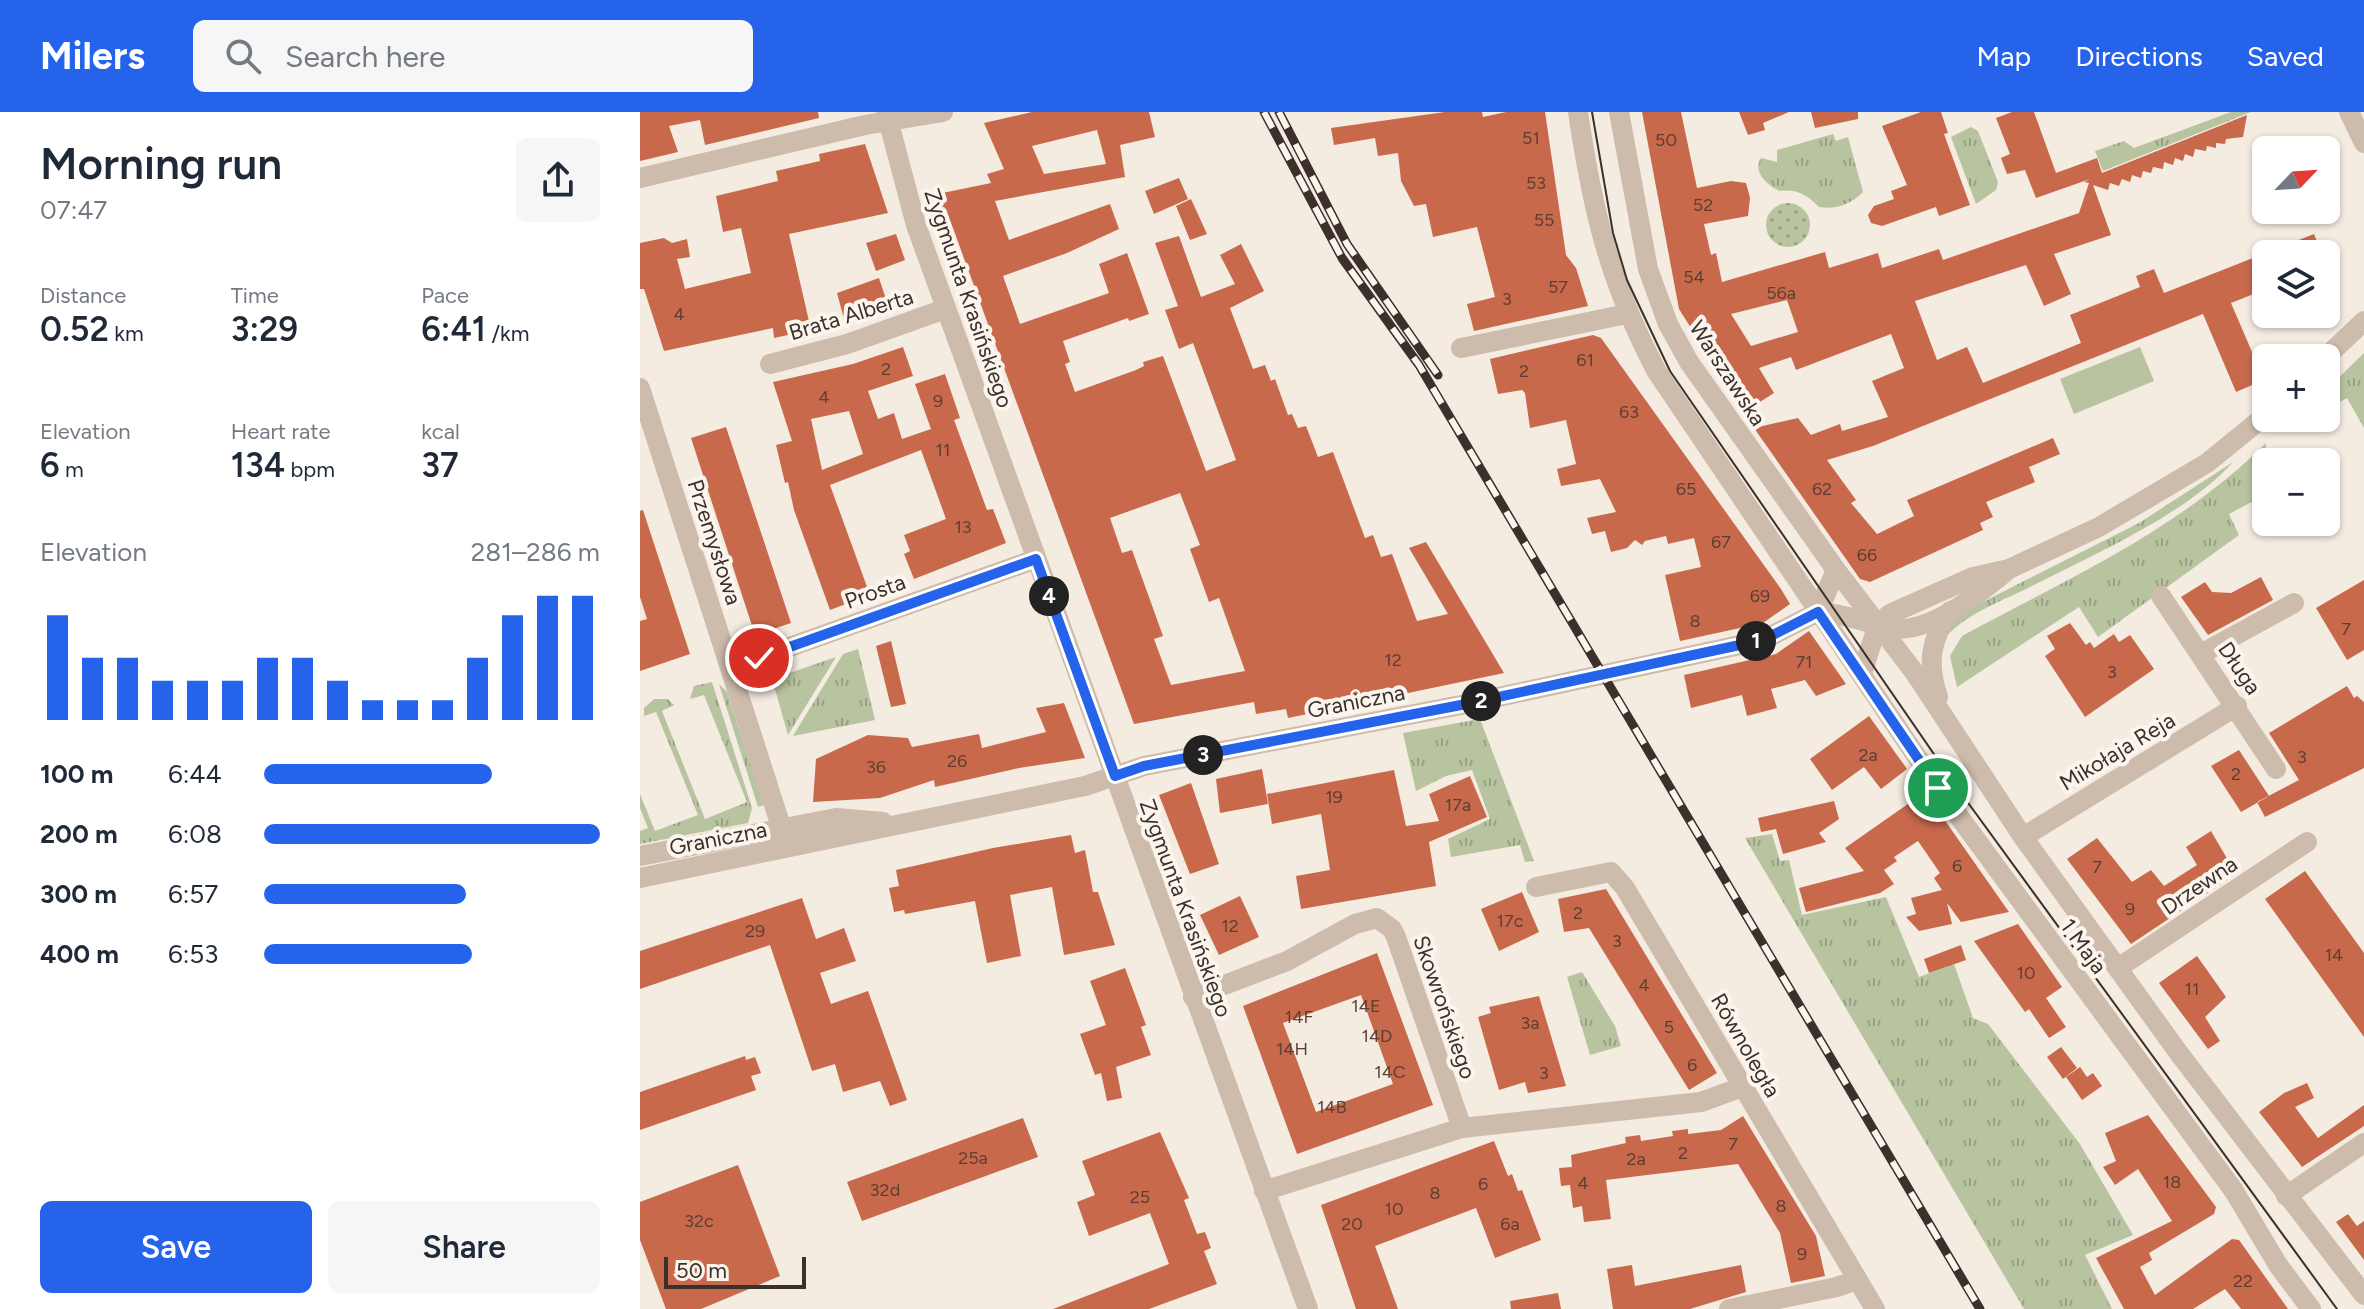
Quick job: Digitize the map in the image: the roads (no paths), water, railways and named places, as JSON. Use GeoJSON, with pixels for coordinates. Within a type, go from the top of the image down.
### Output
{"type":"FeatureCollection","features":[{"type":"Feature","properties":{"kind":"street"},"geometry":{"type":"LineString","coordinates":[[640,178],[887,117],[943,112]]}},
{"type":"Feature","properties":{"kind":"street"},"geometry":{"type":"LineString","coordinates":[[1578,112],[1601,237],[1627,314],[1657,372],[1818,612],[1909,629],[1950,611],[1980,593],[2009,569]]}},
{"type":"Feature","properties":{"kind":"street","name":"Warszawska"},"geometry":{"type":"LineString","coordinates":[[1619,112],[1648,269],[1668,324],[1689,362],[1836,570],[1878,624]]}},
{"type":"Feature","properties":{"kind":"street"},"geometry":{"type":"LineString","coordinates":[[2349,112],[2364,143]]}},
{"type":"Feature","properties":{"kind":"street","name":"Zygmunta Krasińskiego"},"geometry":{"type":"LineString","coordinates":[[887,117],[910,204],[945,309],[1308,1309]]}},
{"type":"Feature","properties":{"kind":"street","name":"Brata Alberta"},"geometry":{"type":"LineString","coordinates":[[770,364],[847,344],[945,309]]}},
{"type":"Feature","properties":{"kind":"street"},"geometry":{"type":"LineString","coordinates":[[1461,348],[1627,314]]}},
{"type":"Feature","properties":{"kind":"street"},"geometry":{"type":"LineString","coordinates":[[2340,344],[2364,321]]}},
{"type":"Feature","properties":{"kind":"street","name":"Przemysłowa"},"geometry":{"type":"LineString","coordinates":[[640,388],[786,839]]}},
{"type":"Feature","properties":{"kind":"street"},"geometry":{"type":"LineString","coordinates":[[1862,673],[1878,624],[1890,614],[1964,580],[2009,569],[2099,527],[2170,488],[2252,426]]}},
{"type":"Feature","properties":{"kind":"street","name":"Prosta"},"geometry":{"type":"LineString","coordinates":[[731,668],[1036,559]]}},
{"type":"Feature","properties":{"kind":"street"},"geometry":{"type":"LineString","coordinates":[[1818,612],[1836,570]]}},
{"type":"Feature","properties":{"kind":"street","name":"Długa"},"geometry":{"type":"LineString","coordinates":[[2161,596],[2276,769]]}},
{"type":"Feature","properties":{"kind":"street"},"geometry":{"type":"LineString","coordinates":[[2201,654],[2294,603]]}},
{"type":"Feature","properties":{"kind":"street"},"geometry":{"type":"LineString","coordinates":[[1945,719],[1930,660],[1939,627],[1950,611]]}},
{"type":"Feature","properties":{"kind":"street","name":"1 Maja"},"geometry":{"type":"LineString","coordinates":[[1818,612],[1938,788],[2234,1191],[2278,1265],[2311,1309]]}},
{"type":"Feature","properties":{"kind":"street","name":"Graniczna"},"geometry":{"type":"LineString","coordinates":[[640,856],[899,823],[1085,786],[1144,766],[1461,705],[1763,640],[1818,612]]}},
{"type":"Feature","properties":{"kind":"street","name":"1 Maja"},"geometry":{"type":"LineString","coordinates":[[1878,624],[2023,837],[2286,1196],[2320,1234],[2364,1295]]}},
{"type":"Feature","properties":{"kind":"street","name":"Mikołaja Reja"},"geometry":{"type":"LineString","coordinates":[[2023,837],[2237,706]]}},
{"type":"Feature","properties":{"kind":"street","name":"Graniczna"},"geometry":{"type":"LineString","coordinates":[[640,878],[786,839]]}},
{"type":"Feature","properties":{"kind":"street","name":"Drzewna"},"geometry":{"type":"LineString","coordinates":[[2118,968],[2307,842]]}},
{"type":"Feature","properties":{"kind":"street","name":"Równoległa"},"geometry":{"type":"LineString","coordinates":[[1536,887],[1611,872],[1625,888],[1875,1309]]}},
{"type":"Feature","properties":{"kind":"street","name":"Skowrońskiego"},"geometry":{"type":"LineString","coordinates":[[1193,997],[1287,961],[1355,924],[1377,918],[1392,929],[1396,937],[1462,1128]]}},
{"type":"Feature","properties":{"kind":"street"},"geometry":{"type":"LineString","coordinates":[[1264,1191],[1462,1128],[1681,1105],[1701,1102],[1742,1087]]}},
{"type":"Feature","properties":{"kind":"street"},"geometry":{"type":"LineString","coordinates":[[2286,1196],[2364,1143]]}},
{"type":"Feature","properties":{"kind":"street"},"geometry":{"type":"LineString","coordinates":[[1729,1309],[1837,1287],[1856,1280]]}},
{"type":"Feature","properties":{"kind":"tram line"},"geometry":{"type":"LineString","coordinates":[[1592,112],[1613,233],[1627,280],[1670,371],[1958,789],[2337,1309]]}},
{"type":"Feature","properties":{"kind":"railway"},"geometry":{"type":"LineString","coordinates":[[1264,112],[1342,258],[1419,365],[1980,1309]]}},
{"type":"Feature","properties":{"kind":"railway"},"geometry":{"type":"LineString","coordinates":[[1279,112],[1347,244],[1438,375]]}}]}
